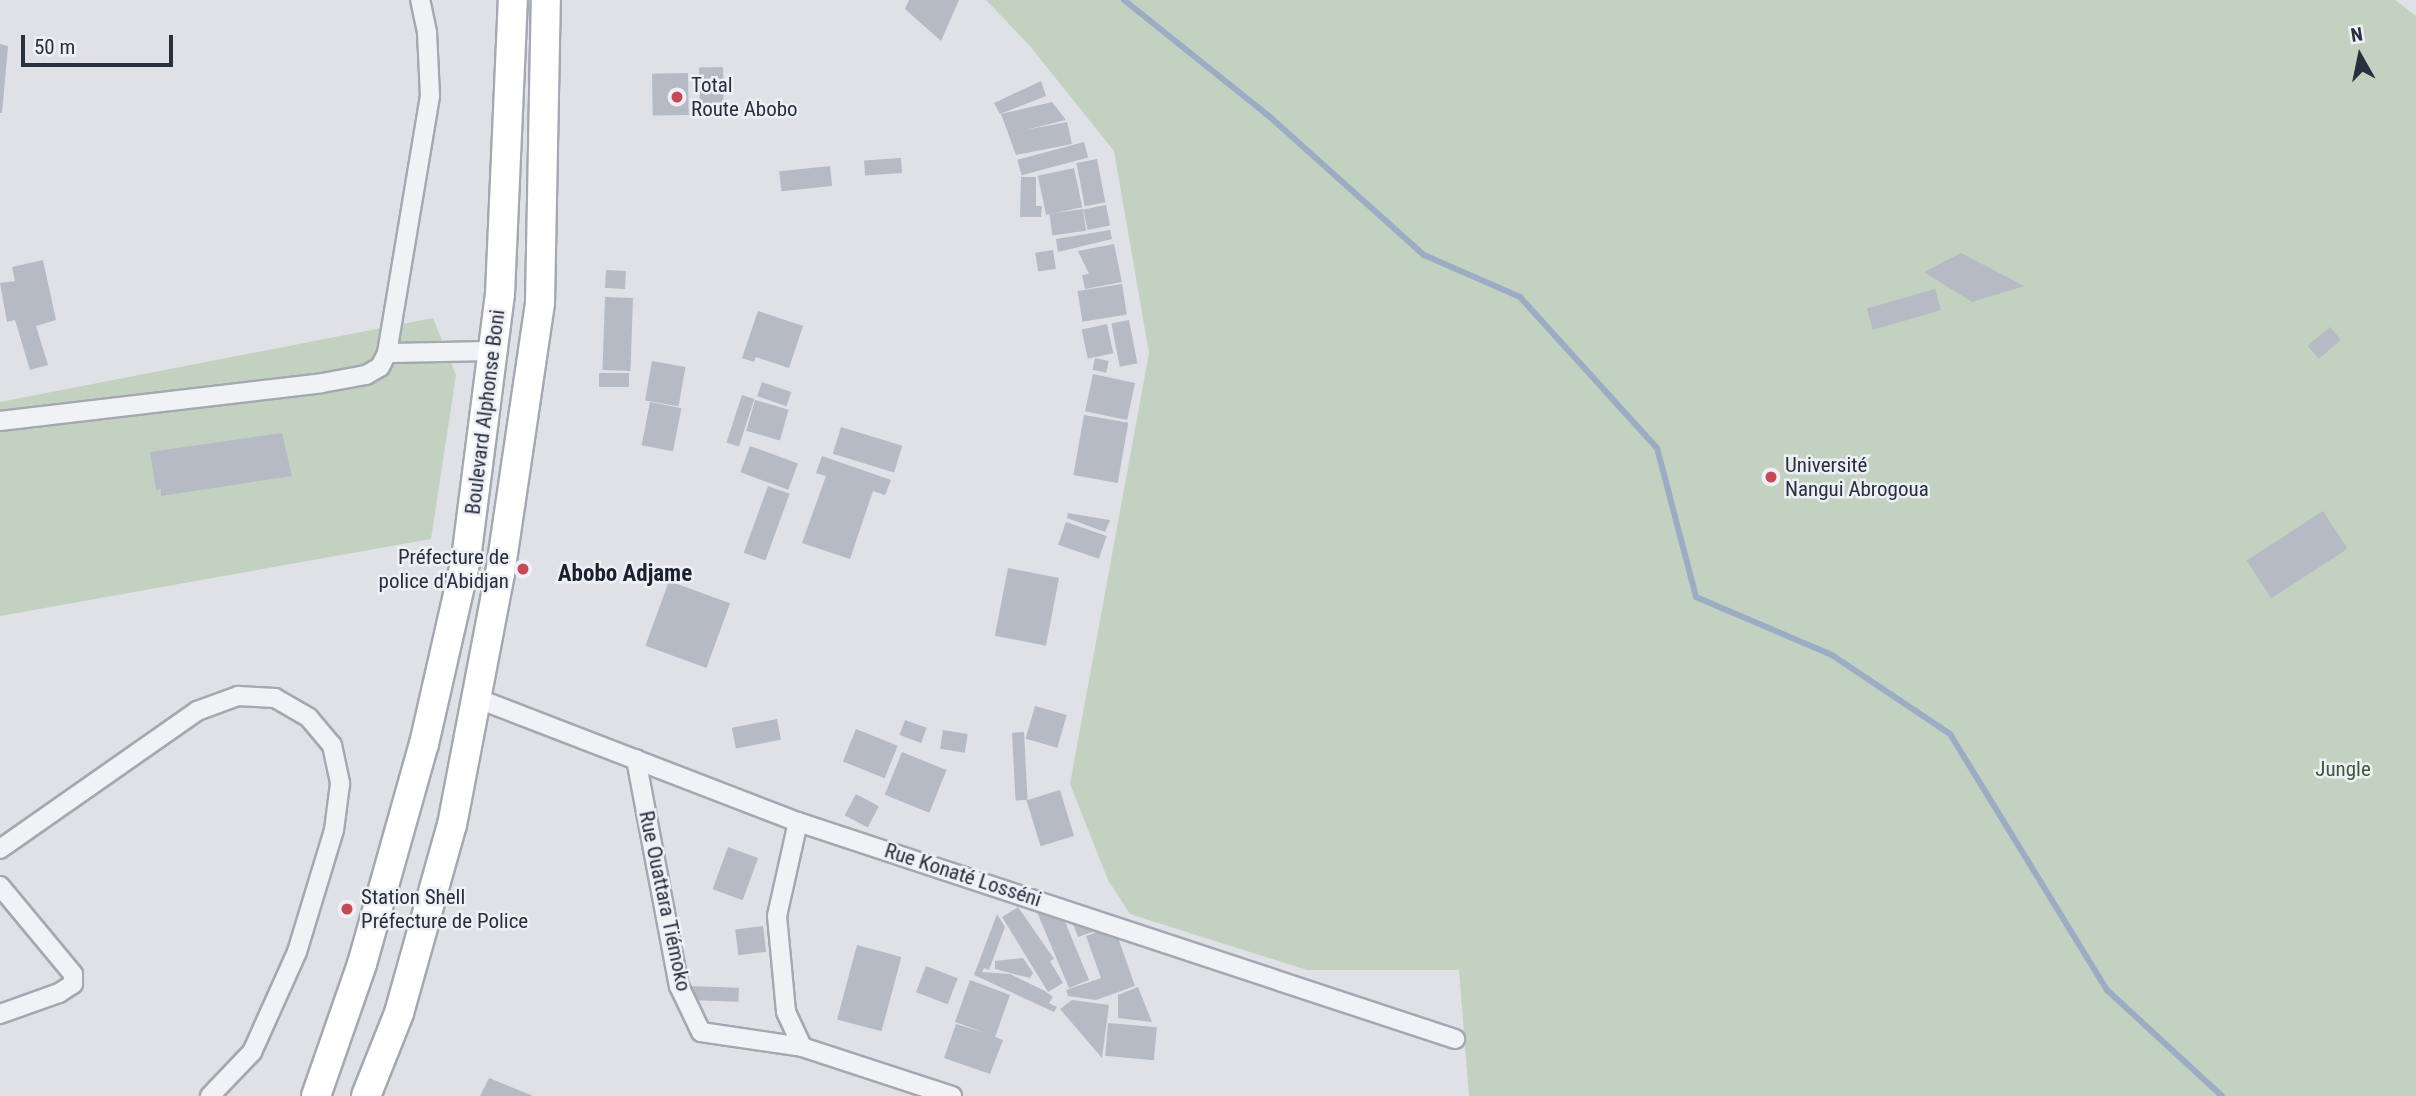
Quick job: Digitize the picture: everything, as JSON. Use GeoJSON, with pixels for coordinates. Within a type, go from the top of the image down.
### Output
{"type":"FeatureCollection","features":[{"type":"Feature","properties":{"kind":"main road","name":"Boulevard Alphonse Boni"},"geometry":{"type":"LineString","coordinates":[[316,1096],[362,964],[424,744],[466,559],[494,351],[513,0]]}},
{"type":"Feature","properties":{"kind":"main road","name":"Boulevard Alphonse Boni"},"geometry":{"type":"LineString","coordinates":[[366,1096],[399,1013],[452,824],[500,574],[540,303],[545,0]]}},
{"type":"Feature","properties":{"kind":"street"},"geometry":{"type":"LineString","coordinates":[[0,421],[352,378],[380,366],[387,353],[430,96],[427,32],[420,0]]}},
{"type":"Feature","properties":{"kind":"street"},"geometry":{"type":"LineString","coordinates":[[387,353],[494,351]]}},
{"type":"Feature","properties":{"kind":"street"},"geometry":{"type":"LineString","coordinates":[[0,849],[197,711],[238,696],[275,698],[309,718],[332,745],[340,784],[334,830],[296,952],[257,1041],[236,1074],[210,1096]]}},
{"type":"Feature","properties":{"kind":"street","name":"Rue Konaté Losséni"},"geometry":{"type":"LineString","coordinates":[[476,698],[798,822],[1455,1039]]}},
{"type":"Feature","properties":{"kind":"street","name":"Rue Ouattara Tiémoko"},"geometry":{"type":"LineString","coordinates":[[636,759],[679,986],[701,1032],[802,1047],[952,1096]]}},
{"type":"Feature","properties":{"kind":"street"},"geometry":{"type":"LineString","coordinates":[[798,822],[777,916],[786,1012],[802,1047]]}},
{"type":"Feature","properties":{"kind":"street"},"geometry":{"type":"LineString","coordinates":[[0,886],[73,974],[73,984],[58,993],[0,1014]]}},
{"type":"Feature","properties":{"kind":"green space","name":"Université Nangui Abrogoua"},"geometry":{"type":"Polygon","coordinates":[[[986,0],[2395,0],[2416,16],[2416,1096],[1469,1096],[1459,970],[1307,970],[1130,914],[1108,880],[1070,784],[1149,353],[1114,151],[1029,45],[986,0]]]}},
{"type":"Feature","properties":{"kind":"green space"},"geometry":{"type":"Polygon","coordinates":[[[433,318],[456,375],[431,539],[0,616],[0,402],[433,318]]]}},
{"type":"Feature","properties":{"kind":"building"},"geometry":{"type":"Polygon","coordinates":[[[909,0],[959,0],[941,41],[905,9],[909,0]]]}},
{"type":"Feature","properties":{"kind":"building"},"geometry":{"type":"Polygon","coordinates":[[[0,44],[8,46],[2,113],[0,113],[0,44]]]}},
{"type":"Feature","properties":{"kind":"building"},"geometry":{"type":"Polygon","coordinates":[[[699,67],[723,67],[724,110],[700,110],[699,67]]]}},
{"type":"Feature","properties":{"kind":"building"},"geometry":{"type":"Polygon","coordinates":[[[688,73],[689,115],[653,116],[652,74],[688,73]]]}},
{"type":"Feature","properties":{"kind":"building"},"geometry":{"type":"Polygon","coordinates":[[[1041,81],[1046,96],[1000,114],[994,103],[1041,81]]]}},
{"type":"Feature","properties":{"kind":"building"},"geometry":{"type":"Polygon","coordinates":[[[1052,102],[1066,120],[1025,130],[1067,122],[1072,144],[1016,155],[1001,114],[1052,102]]]}},
{"type":"Feature","properties":{"kind":"building"},"geometry":{"type":"Polygon","coordinates":[[[1084,142],[1088,157],[1021,175],[1017,160],[1084,142]]]}},
{"type":"Feature","properties":{"kind":"building"},"geometry":{"type":"Polygon","coordinates":[[[901,158],[902,173],[865,176],[864,161],[901,158]]]}},
{"type":"Feature","properties":{"kind":"building"},"geometry":{"type":"Polygon","coordinates":[[[1097,159],[1105,202],[1085,206],[1076,163],[1097,159]]]}},
{"type":"Feature","properties":{"kind":"building"},"geometry":{"type":"Polygon","coordinates":[[[830,166],[832,186],[781,191],[779,171],[830,166]]]}},
{"type":"Feature","properties":{"kind":"building"},"geometry":{"type":"Polygon","coordinates":[[[1074,168],[1082,207],[1046,215],[1038,176],[1074,168]]]}},
{"type":"Feature","properties":{"kind":"building"},"geometry":{"type":"Polygon","coordinates":[[[1021,177],[1036,177],[1036,206],[1042,206],[1041,217],[1020,217],[1021,177]]]}},
{"type":"Feature","properties":{"kind":"building"},"geometry":{"type":"Polygon","coordinates":[[[1106,205],[1110,226],[1087,230],[1083,209],[1106,205]]]}},
{"type":"Feature","properties":{"kind":"building"},"geometry":{"type":"Polygon","coordinates":[[[1083,209],[1086,231],[1052,236],[1049,214],[1083,209]]]}},
{"type":"Feature","properties":{"kind":"building"},"geometry":{"type":"Polygon","coordinates":[[[1110,230],[1112,239],[1058,252],[1056,239],[1110,230]]]}},
{"type":"Feature","properties":{"kind":"building"},"geometry":{"type":"Polygon","coordinates":[[[1114,244],[1122,282],[1085,289],[1082,275],[1089,274],[1078,251],[1114,244]]]}},
{"type":"Feature","properties":{"kind":"building"},"geometry":{"type":"Polygon","coordinates":[[[1053,250],[1056,269],[1038,272],[1035,253],[1053,250]]]}},
{"type":"Feature","properties":{"kind":"building"},"geometry":{"type":"Polygon","coordinates":[[[1961,253],[2024,286],[1972,302],[1924,272],[1961,253]]]}},
{"type":"Feature","properties":{"kind":"building"},"geometry":{"type":"Polygon","coordinates":[[[43,260],[56,320],[36,326],[48,365],[30,370],[15,320],[7,322],[0,283],[15,281],[12,267],[43,260]]]}},
{"type":"Feature","properties":{"kind":"building"},"geometry":{"type":"Polygon","coordinates":[[[606,270],[626,271],[625,289],[605,288],[606,270]]]}},
{"type":"Feature","properties":{"kind":"building"},"geometry":{"type":"Polygon","coordinates":[[[1122,284],[1127,315],[1082,322],[1078,291],[1122,284]]]}},
{"type":"Feature","properties":{"kind":"building"},"geometry":{"type":"Polygon","coordinates":[[[1935,289],[1941,310],[1873,330],[1867,309],[1935,289]]]}},
{"type":"Feature","properties":{"kind":"building"},"geometry":{"type":"Polygon","coordinates":[[[605,297],[633,298],[630,371],[602,370],[605,297]]]}},
{"type":"Feature","properties":{"kind":"building"},"geometry":{"type":"Polygon","coordinates":[[[758,311],[803,326],[789,368],[756,357],[754,362],[742,358],[758,311]]]}},
{"type":"Feature","properties":{"kind":"building"},"geometry":{"type":"Polygon","coordinates":[[[1129,320],[1137,363],[1120,367],[1111,323],[1129,320]]]}},
{"type":"Feature","properties":{"kind":"building"},"geometry":{"type":"Polygon","coordinates":[[[1107,324],[1113,353],[1088,359],[1082,329],[1107,324]]]}},
{"type":"Feature","properties":{"kind":"building"},"geometry":{"type":"Polygon","coordinates":[[[2330,327],[2341,340],[2319,359],[2308,346],[2330,327]]]}},
{"type":"Feature","properties":{"kind":"building"},"geometry":{"type":"Polygon","coordinates":[[[1095,358],[1109,361],[1106,373],[1093,370],[1095,358]]]}},
{"type":"Feature","properties":{"kind":"building"},"geometry":{"type":"Polygon","coordinates":[[[652,361],[685,367],[679,406],[645,400],[652,361]]]}},
{"type":"Feature","properties":{"kind":"building"},"geometry":{"type":"Polygon","coordinates":[[[599,373],[629,373],[629,387],[599,387],[599,373]]]}},
{"type":"Feature","properties":{"kind":"building"},"geometry":{"type":"Polygon","coordinates":[[[1093,374],[1135,383],[1127,420],[1085,411],[1093,374]]]}},
{"type":"Feature","properties":{"kind":"building"},"geometry":{"type":"Polygon","coordinates":[[[762,382],[791,392],[786,406],[757,396],[762,382]]]}},
{"type":"Feature","properties":{"kind":"building"},"geometry":{"type":"Polygon","coordinates":[[[742,395],[754,399],[739,447],[727,443],[742,395]]]}},
{"type":"Feature","properties":{"kind":"building"},"geometry":{"type":"Polygon","coordinates":[[[755,400],[789,410],[780,440],[746,431],[755,400]]]}},
{"type":"Feature","properties":{"kind":"building"},"geometry":{"type":"Polygon","coordinates":[[[650,402],[681,408],[673,451],[642,445],[650,402]]]}},
{"type":"Feature","properties":{"kind":"building"},"geometry":{"type":"Polygon","coordinates":[[[1084,415],[1128,423],[1118,483],[1073,475],[1084,415]]]}},
{"type":"Feature","properties":{"kind":"building"},"geometry":{"type":"Polygon","coordinates":[[[841,427],[902,446],[894,472],[833,454],[841,427]]]}},
{"type":"Feature","properties":{"kind":"building"},"geometry":{"type":"Polygon","coordinates":[[[282,433],[292,476],[161,496],[161,489],[156,490],[150,452],[282,433]]]}},
{"type":"Feature","properties":{"kind":"building"},"geometry":{"type":"Polygon","coordinates":[[[750,446],[798,463],[788,490],[740,472],[750,446]]]}},
{"type":"Feature","properties":{"kind":"building"},"geometry":{"type":"Polygon","coordinates":[[[822,456],[891,480],[885,495],[873,491],[850,559],[802,543],[826,476],[816,473],[822,456]]]}},
{"type":"Feature","properties":{"kind":"building"},"geometry":{"type":"Polygon","coordinates":[[[768,486],[790,494],[765,561],[744,553],[768,486]]]}},
{"type":"Feature","properties":{"kind":"building"},"geometry":{"type":"Polygon","coordinates":[[[2323,511],[2348,549],[2271,598],[2247,561],[2323,511]]]}},
{"type":"Feature","properties":{"kind":"building"},"geometry":{"type":"Polygon","coordinates":[[[1068,513],[1110,520],[1105,532],[1067,518],[1068,513]]]}},
{"type":"Feature","properties":{"kind":"building"},"geometry":{"type":"Polygon","coordinates":[[[1066,522],[1107,536],[1099,559],[1058,545],[1066,522]]]}},
{"type":"Feature","properties":{"kind":"building"},"geometry":{"type":"Polygon","coordinates":[[[1008,568],[1059,578],[1046,646],[995,636],[1008,568]]]}},
{"type":"Feature","properties":{"kind":"building"},"geometry":{"type":"Polygon","coordinates":[[[669,581],[730,603],[706,668],[645,646],[669,581]]]}},
{"type":"Feature","properties":{"kind":"building"},"geometry":{"type":"Polygon","coordinates":[[[1035,706],[1067,715],[1057,748],[1026,739],[1035,706]]]}},
{"type":"Feature","properties":{"kind":"building"},"geometry":{"type":"Polygon","coordinates":[[[777,719],[781,740],[736,748],[732,728],[777,719]]]}},
{"type":"Feature","properties":{"kind":"building"},"geometry":{"type":"Polygon","coordinates":[[[905,720],[927,728],[921,743],[900,735],[905,720]]]}},
{"type":"Feature","properties":{"kind":"building"},"geometry":{"type":"Polygon","coordinates":[[[856,729],[898,746],[885,778],[843,761],[856,729]]]}},
{"type":"Feature","properties":{"kind":"building"},"geometry":{"type":"Polygon","coordinates":[[[943,730],[968,734],[965,753],[940,749],[943,730]]]}},
{"type":"Feature","properties":{"kind":"building"},"geometry":{"type":"Polygon","coordinates":[[[1024,732],[1028,800],[1016,801],[1012,733],[1024,732]]]}},
{"type":"Feature","properties":{"kind":"building"},"geometry":{"type":"Polygon","coordinates":[[[902,752],[947,770],[929,813],[885,795],[902,752]]]}},
{"type":"Feature","properties":{"kind":"building"},"geometry":{"type":"Polygon","coordinates":[[[1060,790],[1074,836],[1041,846],[1027,800],[1060,790]]]}},
{"type":"Feature","properties":{"kind":"building"},"geometry":{"type":"Polygon","coordinates":[[[856,794],[879,806],[868,827],[845,815],[856,794]]]}},
{"type":"Feature","properties":{"kind":"building"},"geometry":{"type":"Polygon","coordinates":[[[728,847],[758,858],[743,900],[713,889],[728,847]]]}},
{"type":"Feature","properties":{"kind":"building"},"geometry":{"type":"Polygon","coordinates":[[[1034,905],[1061,912],[1089,980],[1069,988],[1034,905]]]}},
{"type":"Feature","properties":{"kind":"building"},"geometry":{"type":"Polygon","coordinates":[[[1018,907],[1054,959],[1050,961],[1063,983],[1048,992],[1002,917],[1018,907]]]}},
{"type":"Feature","properties":{"kind":"building"},"geometry":{"type":"Polygon","coordinates":[[[997,914],[1005,927],[989,970],[984,968],[982,972],[1010,974],[1045,991],[1053,997],[1049,1003],[1057,1007],[1054,1012],[974,975],[997,914]]]}},
{"type":"Feature","properties":{"kind":"building"},"geometry":{"type":"Polygon","coordinates":[[[1072,921],[1112,925],[1078,937],[1072,921]]]}},
{"type":"Feature","properties":{"kind":"building"},"geometry":{"type":"Polygon","coordinates":[[[763,926],[766,952],[738,955],[735,929],[763,926]]]}},
{"type":"Feature","properties":{"kind":"building"},"geometry":{"type":"Polygon","coordinates":[[[1114,926],[1135,986],[1096,1000],[1068,996],[1066,990],[1101,978],[1086,936],[1114,926]]]}},
{"type":"Feature","properties":{"kind":"building"},"geometry":{"type":"Polygon","coordinates":[[[857,945],[901,957],[882,1031],[837,1019],[857,945]]]}},
{"type":"Feature","properties":{"kind":"building"},"geometry":{"type":"Polygon","coordinates":[[[1023,958],[1033,973],[1030,978],[995,969],[995,961],[1023,958]]]}},
{"type":"Feature","properties":{"kind":"building"},"geometry":{"type":"Polygon","coordinates":[[[926,966],[958,978],[948,1004],[916,992],[926,966]]]}},
{"type":"Feature","properties":{"kind":"building"},"geometry":{"type":"Polygon","coordinates":[[[970,980],[1010,995],[995,1037],[1003,1040],[990,1074],[944,1058],[956,1024],[986,1033],[955,1022],[970,980]]]}},
{"type":"Feature","properties":{"kind":"building"},"geometry":{"type":"Polygon","coordinates":[[[688,986],[739,988],[738,1002],[688,1000],[688,986]]]}},
{"type":"Feature","properties":{"kind":"building"},"geometry":{"type":"Polygon","coordinates":[[[1138,987],[1152,1022],[1118,1018],[1118,995],[1138,987]]]}},
{"type":"Feature","properties":{"kind":"building"},"geometry":{"type":"Polygon","coordinates":[[[1072,1000],[1109,1005],[1102,1058],[1060,1009],[1072,1000]]]}},
{"type":"Feature","properties":{"kind":"building"},"geometry":{"type":"Polygon","coordinates":[[[1108,1023],[1157,1027],[1154,1060],[1105,1056],[1108,1023]]]}},
{"type":"Feature","properties":{"kind":"building"},"geometry":{"type":"Polygon","coordinates":[[[489,1078],[533,1096],[480,1096],[489,1078]]]}},
{"type":"Feature","properties":{"kind":"waterway"},"geometry":{"type":"LineString","coordinates":[[1124,0],[1270,117],[1424,255],[1520,297],[1657,448],[1696,597],[1832,655],[1950,734],[2107,990],[2222,1096]]}},
{"type":"Feature","properties":{"kind":"place","name":"Total Route Abobo"},"geometry":{"type":"Point","coordinates":[677,97]}},
{"type":"Feature","properties":{"kind":"place","name":"Université Nangui Abrogoua"},"geometry":{"type":"Point","coordinates":[1771,477]}},
{"type":"Feature","properties":{"kind":"place","name":"Préfecture de police d'Abidjan"},"geometry":{"type":"Point","coordinates":[523,569]}},
{"type":"Feature","properties":{"kind":"place","name":"Station Shell Préfecture de Police"},"geometry":{"type":"Point","coordinates":[347,909]}},
{"type":"Feature","properties":{"kind":"district","name":"Abobo Adjame"},"geometry":{"type":"Point","coordinates":[625,574]}},
{"type":"Feature","properties":{"kind":"park label","name":"Jungle"},"geometry":{"type":"Point","coordinates":[2343,769]}}]}
